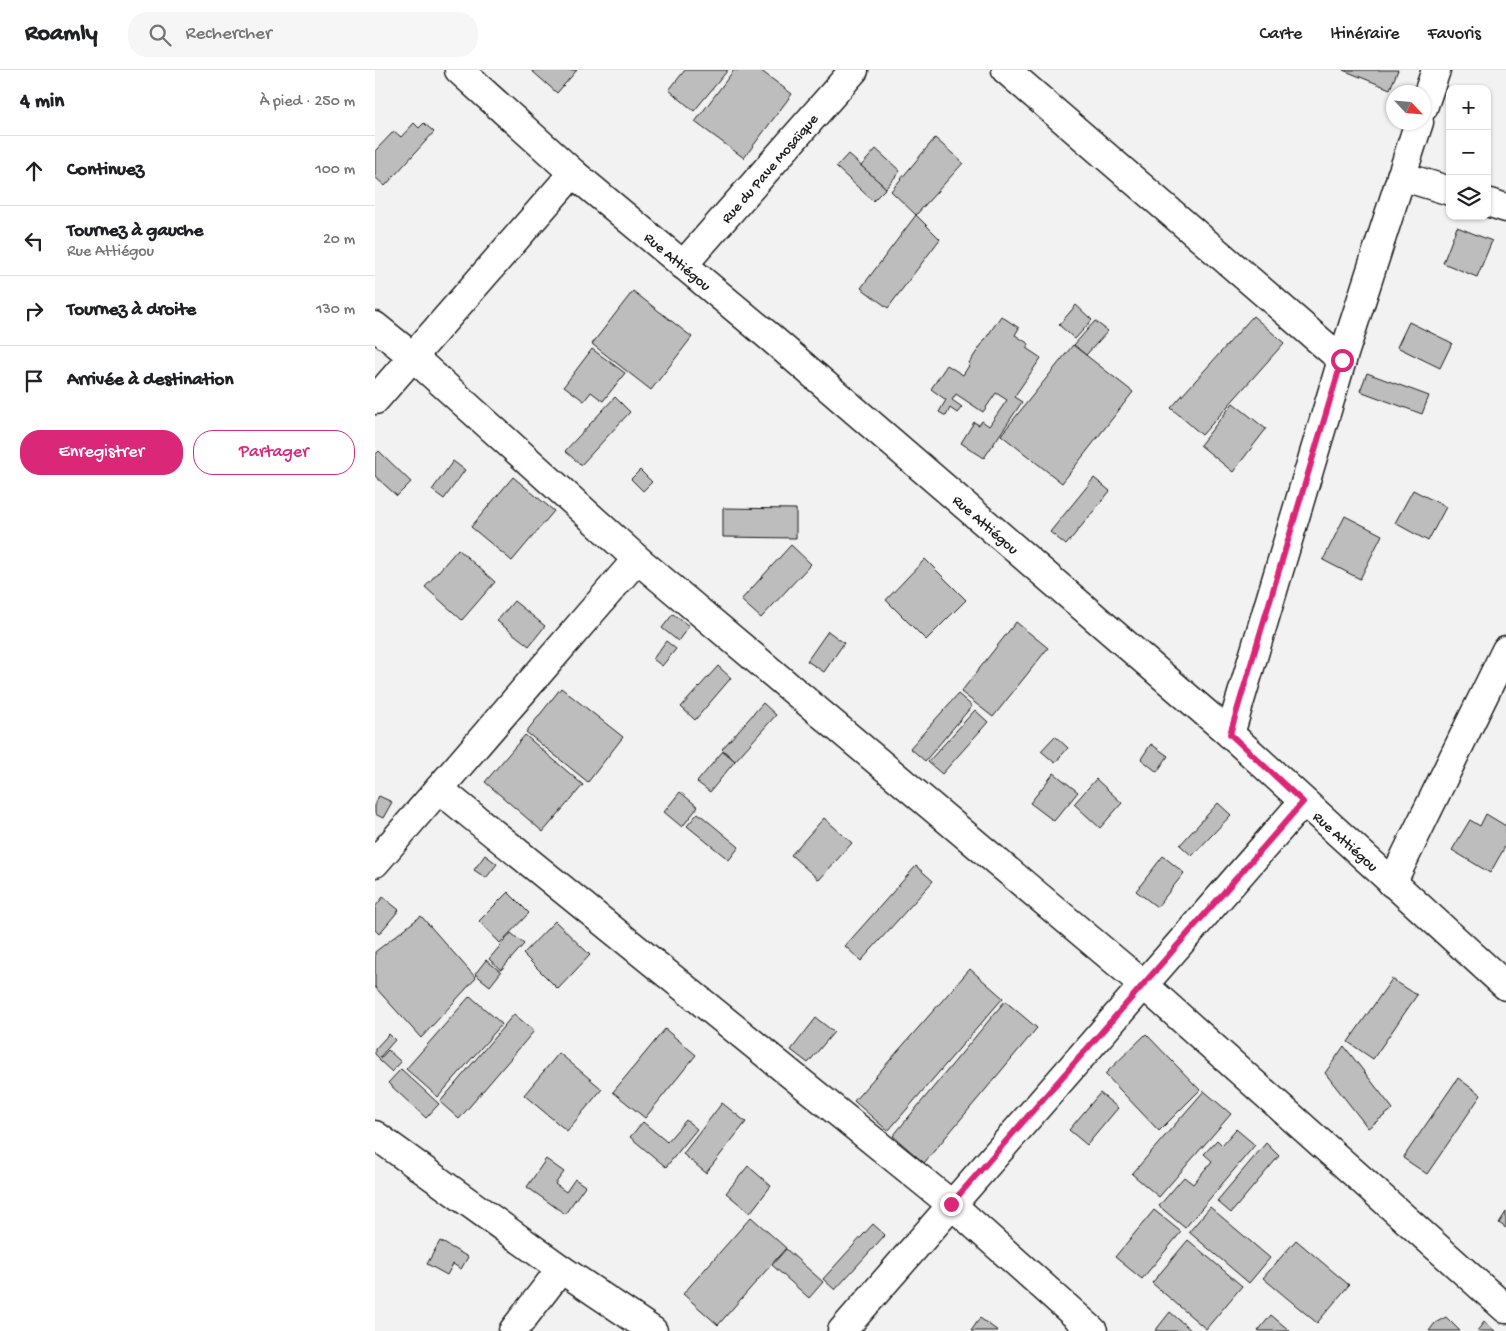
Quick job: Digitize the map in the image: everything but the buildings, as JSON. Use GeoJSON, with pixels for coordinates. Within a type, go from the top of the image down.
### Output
{"type":"FeatureCollection","features":[{"type":"Feature","properties":{"kind":"street","name":"Rue Attiégou"},"geometry":{"type":"LineString","coordinates":[[459,70],[573,173],[771,338],[1230,734],[1506,986]]}},
{"type":"Feature","properties":{"kind":"street","name":"Rue du Pave Mosaïque"},"geometry":{"type":"LineString","coordinates":[[683,265],[854,70]]}},
{"type":"Feature","properties":{"kind":"street"},"geometry":{"type":"LineString","coordinates":[[1006,70],[1342,360]]}},
{"type":"Feature","properties":{"kind":"street"},"geometry":{"type":"LineString","coordinates":[[1431,85],[1436,70]]}},
{"type":"Feature","properties":{"kind":"street"},"geometry":{"type":"LineString","coordinates":[[1230,734],[1342,360],[1416,130]]}},
{"type":"Feature","properties":{"kind":"street"},"geometry":{"type":"LineString","coordinates":[[375,400],[573,173]]}},
{"type":"Feature","properties":{"kind":"street"},"geometry":{"type":"LineString","coordinates":[[1401,176],[1446,190]]}},
{"type":"Feature","properties":{"kind":"street"},"geometry":{"type":"LineString","coordinates":[[1491,203],[1506,208]]}},
{"type":"Feature","properties":{"kind":"street"},"geometry":{"type":"LineString","coordinates":[[375,326],[412,356],[637,559],[1144,985],[1506,1310]]}},
{"type":"Feature","properties":{"kind":"street"},"geometry":{"type":"LineString","coordinates":[[375,863],[637,559]]}},
{"type":"Feature","properties":{"kind":"street"},"geometry":{"type":"LineString","coordinates":[[1392,883],[1506,650]]}},
{"type":"Feature","properties":{"kind":"street"},"geometry":{"type":"LineString","coordinates":[[439,789],[951,1204],[1093,1331]]}},
{"type":"Feature","properties":{"kind":"street"},"geometry":{"type":"LineString","coordinates":[[842,1331],[1303,802]]}},
{"type":"Feature","properties":{"kind":"street"},"geometry":{"type":"LineString","coordinates":[[375,1135],[561,1269],[653,1331]]}},
{"type":"Feature","properties":{"kind":"street"},"geometry":{"type":"LineString","coordinates":[[513,1331],[561,1269]]}},
{"type":"Feature","properties":{"kind":"route"},"geometry":{"type":"LineString","coordinates":[[951,1204],[1303,802],[1230,734],[1342,360]]}}]}
